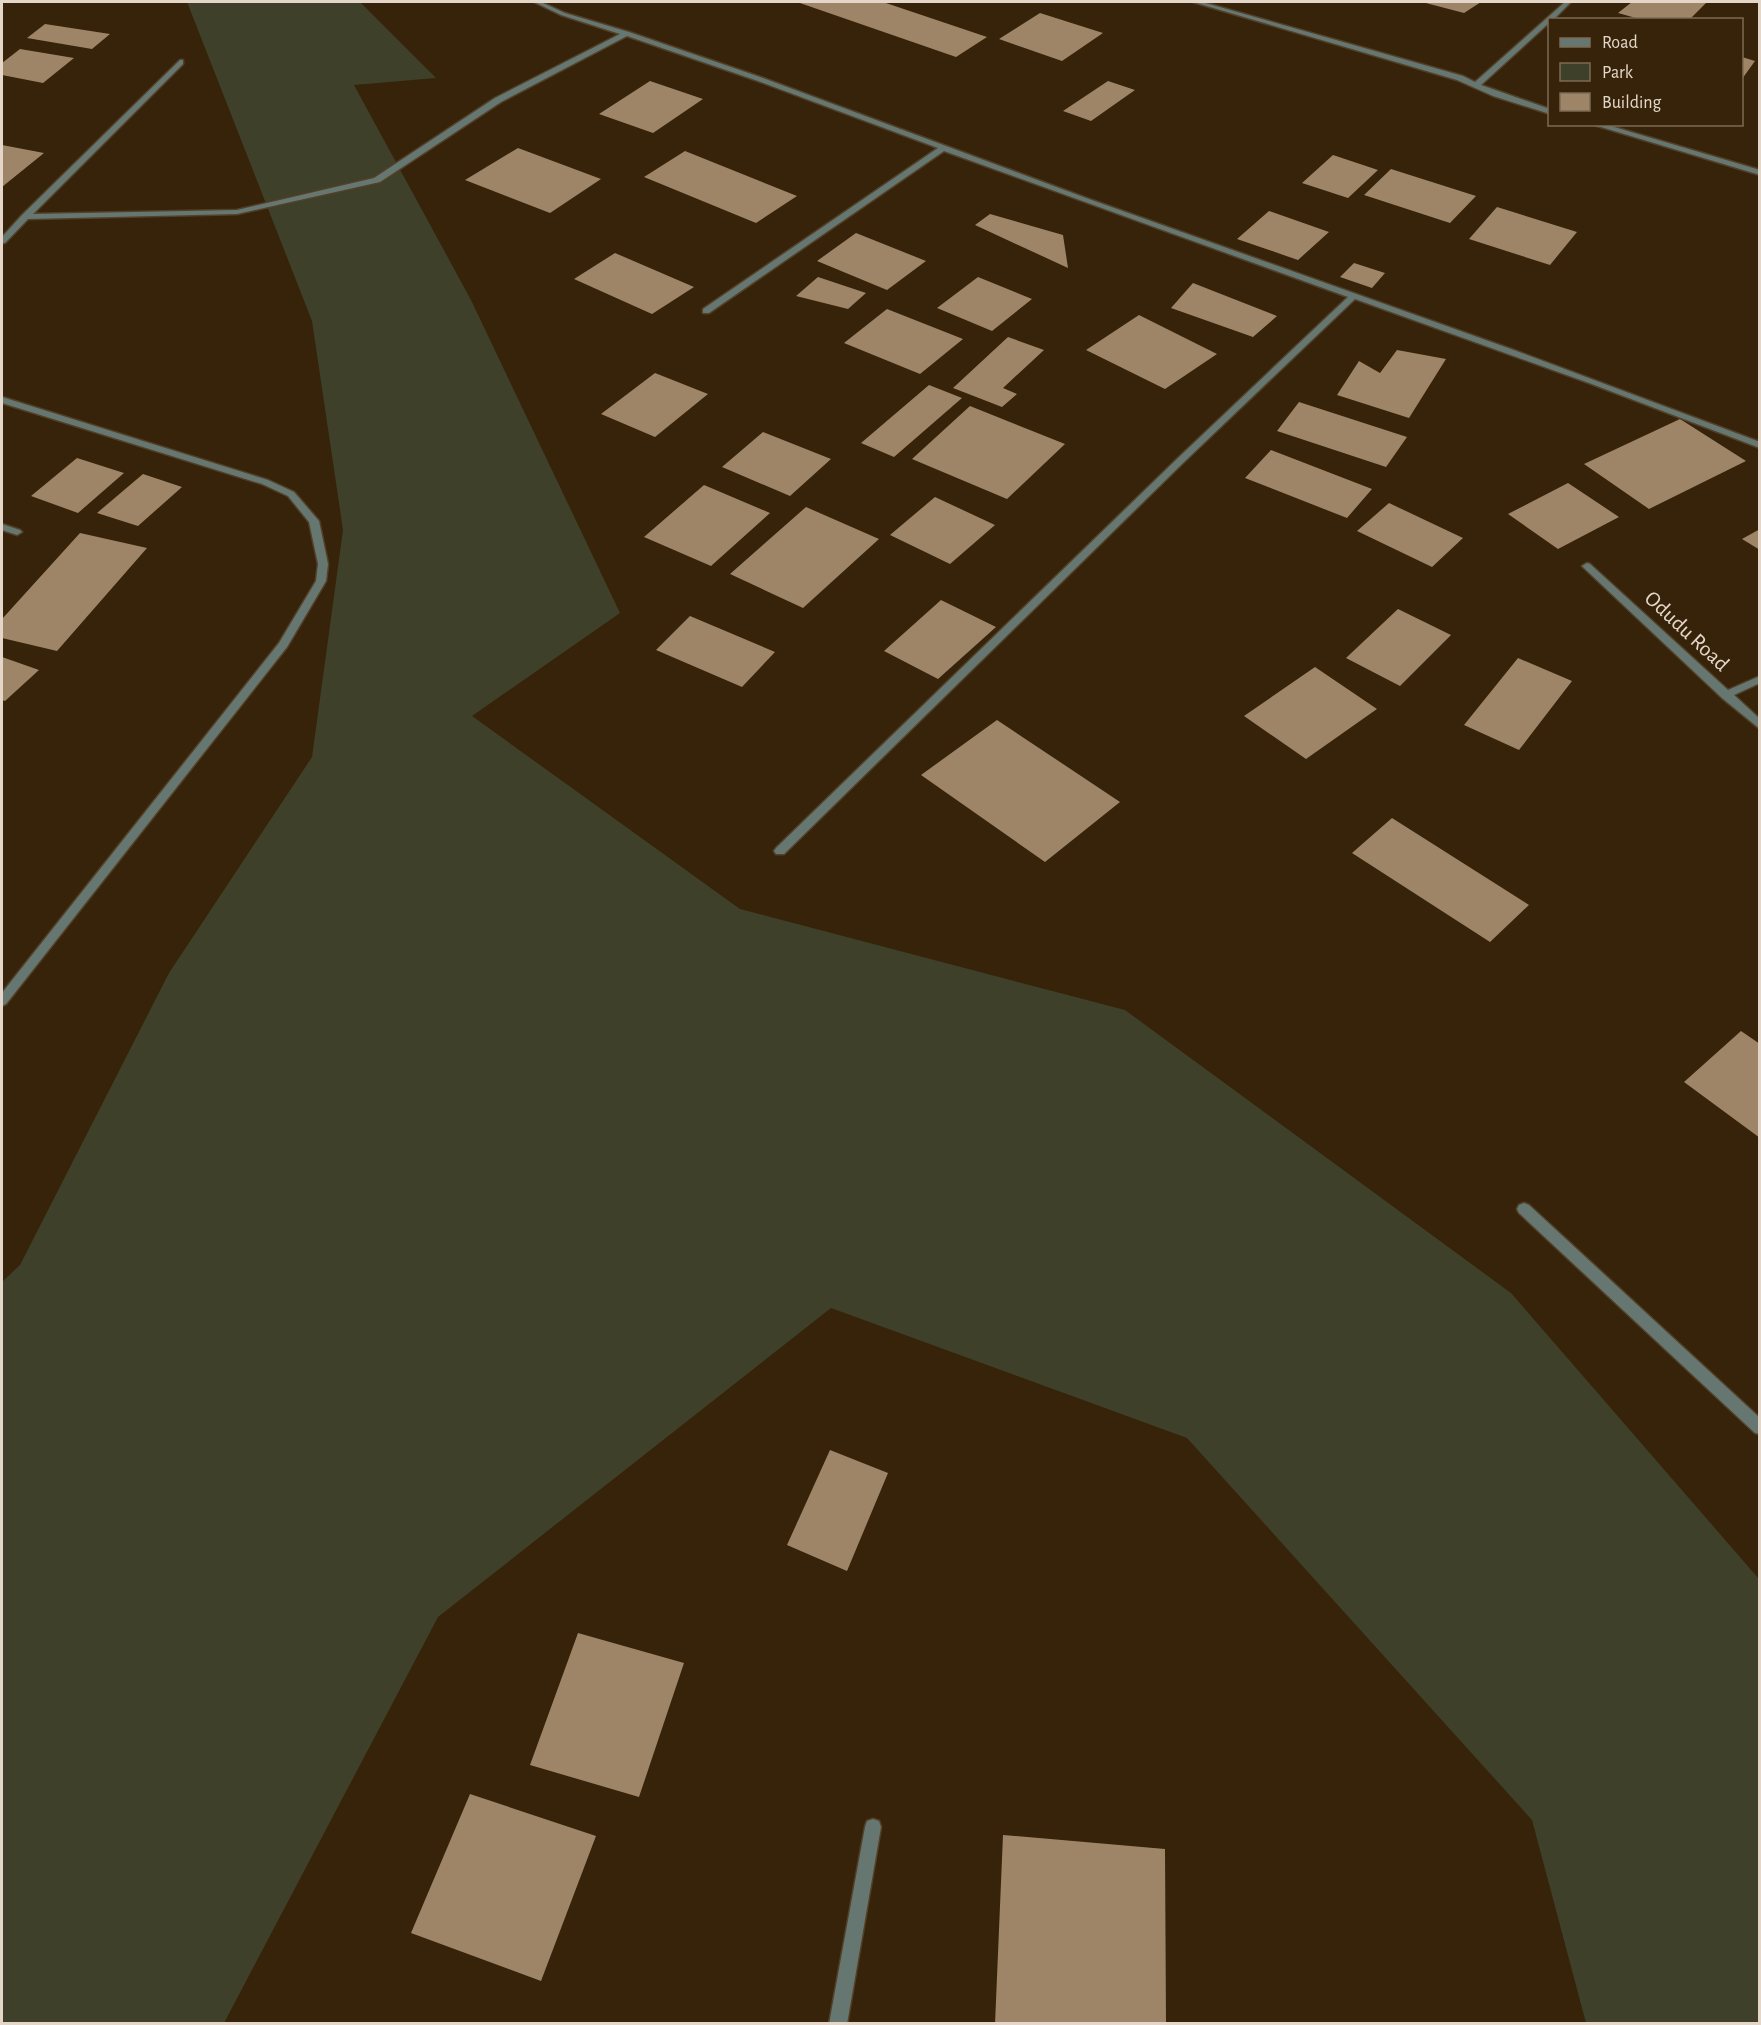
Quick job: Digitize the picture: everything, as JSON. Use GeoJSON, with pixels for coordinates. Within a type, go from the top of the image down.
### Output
{"type":"FeatureCollection","features":[{"type":"Feature","properties":{"kind":"street"},"geometry":{"type":"LineString","coordinates":[[537,2],[563,14],[627,33],[749,75],[1353,297],[1633,396],[1760,445]]}},
{"type":"Feature","properties":{"kind":"street"},"geometry":{"type":"LineString","coordinates":[[1196,2],[1460,78],[1548,111]]}},
{"type":"Feature","properties":{"kind":"street"},"geometry":{"type":"LineString","coordinates":[[1550,18],[1568,2]]}},
{"type":"Feature","properties":{"kind":"street"},"geometry":{"type":"LineString","coordinates":[[1476,85],[1548,20]]}},
{"type":"Feature","properties":{"kind":"street"},"geometry":{"type":"LineString","coordinates":[[25,217],[237,212],[377,180],[498,100],[627,33]]}},
{"type":"Feature","properties":{"kind":"street"},"geometry":{"type":"LineString","coordinates":[[2,241],[180,62]]}},
{"type":"Feature","properties":{"kind":"street"},"geometry":{"type":"LineString","coordinates":[[1601,126],[1760,173]]}},
{"type":"Feature","properties":{"kind":"street"},"geometry":{"type":"LineString","coordinates":[[706,311],[943,148]]}},
{"type":"Feature","properties":{"kind":"street"},"geometry":{"type":"LineString","coordinates":[[780,851],[1164,476],[1353,297]]}},
{"type":"Feature","properties":{"kind":"street"},"geometry":{"type":"LineString","coordinates":[[2,400],[265,482],[291,494],[314,521],[323,564],[321,581],[284,645],[2,1001]]}},
{"type":"Feature","properties":{"kind":"street"},"geometry":{"type":"LineString","coordinates":[[2,527],[17,532]]}},
{"type":"Feature","properties":{"kind":"street","name":"Odudu Road"},"geometry":{"type":"LineString","coordinates":[[1587,566],[1760,725]]}},
{"type":"Feature","properties":{"kind":"street"},"geometry":{"type":"LineString","coordinates":[[1726,695],[1760,679]]}},
{"type":"Feature","properties":{"kind":"street"},"geometry":{"type":"LineString","coordinates":[[1524,1209],[1760,1428]]}},
{"type":"Feature","properties":{"kind":"street"},"geometry":{"type":"LineString","coordinates":[[838,2024],[873,1827]]}},
{"type":"Feature","properties":{"kind":"green space"},"geometry":{"type":"Polygon","coordinates":[[[187,2],[360,2],[436,78],[354,85],[471,300],[620,613],[472,716],[740,909],[1125,1010],[1511,1293],[1759,1579],[1759,2023],[1586,2023],[1532,1820],[1187,1438],[831,1308],[438,1617],[224,2023],[2,2024],[2,1282],[20,1265],[169,973],[312,757],[343,530],[312,321],[187,2]]]}},
{"type":"Feature","properties":{"kind":"building"},"geometry":{"type":"Polygon","coordinates":[[[797,2],[883,2],[987,37],[956,57],[797,2]]]}},
{"type":"Feature","properties":{"kind":"building"},"geometry":{"type":"Polygon","coordinates":[[[1422,2],[1481,2],[1464,13],[1422,2]]]}},
{"type":"Feature","properties":{"kind":"building"},"geometry":{"type":"Polygon","coordinates":[[[1632,2],[1707,2],[1691,18],[1636,18],[1618,13],[1632,2]]]}},
{"type":"Feature","properties":{"kind":"building"},"geometry":{"type":"Polygon","coordinates":[[[1040,13],[1103,33],[1062,61],[999,39],[1040,13]]]}},
{"type":"Feature","properties":{"kind":"building"},"geometry":{"type":"Polygon","coordinates":[[[45,24],[110,34],[92,49],[27,38],[45,24]]]}},
{"type":"Feature","properties":{"kind":"building"},"geometry":{"type":"Polygon","coordinates":[[[20,49],[74,58],[43,83],[2,75],[2,63],[20,49]]]}},
{"type":"Feature","properties":{"kind":"building"},"geometry":{"type":"Polygon","coordinates":[[[1743,57],[1755,61],[1743,78],[1743,57]]]}},
{"type":"Feature","properties":{"kind":"building"},"geometry":{"type":"Polygon","coordinates":[[[650,81],[703,99],[653,133],[599,114],[650,81]]]}},
{"type":"Feature","properties":{"kind":"building"},"geometry":{"type":"Polygon","coordinates":[[[1108,81],[1135,90],[1091,121],[1063,111],[1108,81]]]}},
{"type":"Feature","properties":{"kind":"building"},"geometry":{"type":"Polygon","coordinates":[[[2,145],[44,153],[2,187],[2,145]]]}},
{"type":"Feature","properties":{"kind":"building"},"geometry":{"type":"Polygon","coordinates":[[[518,148],[601,179],[550,213],[465,180],[518,148]]]}},
{"type":"Feature","properties":{"kind":"building"},"geometry":{"type":"Polygon","coordinates":[[[685,151],[797,196],[756,223],[644,177],[685,151]]]}},
{"type":"Feature","properties":{"kind":"building"},"geometry":{"type":"Polygon","coordinates":[[[1333,155],[1378,170],[1348,198],[1302,183],[1333,155]]]}},
{"type":"Feature","properties":{"kind":"building"},"geometry":{"type":"Polygon","coordinates":[[[1391,169],[1476,196],[1450,223],[1364,195],[1391,169]]]}},
{"type":"Feature","properties":{"kind":"building"},"geometry":{"type":"Polygon","coordinates":[[[1497,207],[1577,232],[1550,265],[1469,239],[1497,207]]]}},
{"type":"Feature","properties":{"kind":"building"},"geometry":{"type":"Polygon","coordinates":[[[1269,211],[1329,232],[1298,260],[1237,239],[1269,211]]]}},
{"type":"Feature","properties":{"kind":"building"},"geometry":{"type":"Polygon","coordinates":[[[990,214],[1063,235],[1068,268],[975,225],[990,214]]]}},
{"type":"Feature","properties":{"kind":"building"},"geometry":{"type":"Polygon","coordinates":[[[856,233],[926,261],[887,290],[817,261],[856,233]]]}},
{"type":"Feature","properties":{"kind":"building"},"geometry":{"type":"Polygon","coordinates":[[[615,253],[694,287],[652,314],[574,279],[615,253]]]}},
{"type":"Feature","properties":{"kind":"building"},"geometry":{"type":"Polygon","coordinates":[[[1354,263],[1385,273],[1372,288],[1340,277],[1354,263]]]}},
{"type":"Feature","properties":{"kind":"building"},"geometry":{"type":"Polygon","coordinates":[[[818,277],[866,293],[848,309],[796,296],[818,277]]]}},
{"type":"Feature","properties":{"kind":"building"},"geometry":{"type":"Polygon","coordinates":[[[978,277],[1032,299],[992,331],[937,308],[978,277]]]}},
{"type":"Feature","properties":{"kind":"building"},"geometry":{"type":"Polygon","coordinates":[[[1193,283],[1277,316],[1253,337],[1171,308],[1193,283]]]}},
{"type":"Feature","properties":{"kind":"building"},"geometry":{"type":"Polygon","coordinates":[[[887,309],[963,339],[920,374],[844,343],[887,309]]]}},
{"type":"Feature","properties":{"kind":"building"},"geometry":{"type":"Polygon","coordinates":[[[1139,315],[1217,354],[1165,389],[1086,350],[1139,315]]]}},
{"type":"Feature","properties":{"kind":"building"},"geometry":{"type":"Polygon","coordinates":[[[1008,337],[1044,350],[1003,388],[1017,394],[1002,407],[953,388],[1008,337]]]}},
{"type":"Feature","properties":{"kind":"building"},"geometry":{"type":"Polygon","coordinates":[[[1397,350],[1446,359],[1409,418],[1337,395],[1359,361],[1380,373],[1397,350]]]}},
{"type":"Feature","properties":{"kind":"building"},"geometry":{"type":"Polygon","coordinates":[[[655,373],[708,394],[655,437],[601,414],[655,373]]]}},
{"type":"Feature","properties":{"kind":"building"},"geometry":{"type":"Polygon","coordinates":[[[929,385],[962,398],[894,457],[861,443],[929,385]]]}},
{"type":"Feature","properties":{"kind":"building"},"geometry":{"type":"Polygon","coordinates":[[[1299,402],[1407,437],[1386,467],[1277,431],[1299,402]]]}},
{"type":"Feature","properties":{"kind":"building"},"geometry":{"type":"Polygon","coordinates":[[[970,406],[1065,444],[1007,499],[912,459],[970,406]]]}},
{"type":"Feature","properties":{"kind":"building"},"geometry":{"type":"Polygon","coordinates":[[[1680,419],[1746,461],[1649,509],[1584,464],[1680,419]]]}},
{"type":"Feature","properties":{"kind":"building"},"geometry":{"type":"Polygon","coordinates":[[[763,432],[831,459],[790,496],[722,467],[763,432]]]}},
{"type":"Feature","properties":{"kind":"building"},"geometry":{"type":"Polygon","coordinates":[[[1271,450],[1372,489],[1347,518],[1245,478],[1271,450]]]}},
{"type":"Feature","properties":{"kind":"building"},"geometry":{"type":"Polygon","coordinates":[[[77,458],[124,473],[78,513],[31,496],[77,458]]]}},
{"type":"Feature","properties":{"kind":"building"},"geometry":{"type":"Polygon","coordinates":[[[143,474],[182,487],[138,526],[97,513],[143,474]]]}},
{"type":"Feature","properties":{"kind":"building"},"geometry":{"type":"Polygon","coordinates":[[[1568,483],[1619,517],[1558,549],[1508,514],[1568,483]]]}},
{"type":"Feature","properties":{"kind":"building"},"geometry":{"type":"Polygon","coordinates":[[[704,485],[770,513],[711,566],[644,537],[704,485]]]}},
{"type":"Feature","properties":{"kind":"building"},"geometry":{"type":"Polygon","coordinates":[[[935,497],[995,525],[950,564],[890,535],[935,497]]]}},
{"type":"Feature","properties":{"kind":"building"},"geometry":{"type":"Polygon","coordinates":[[[1389,503],[1463,538],[1432,567],[1357,531],[1389,503]]]}},
{"type":"Feature","properties":{"kind":"building"},"geometry":{"type":"Polygon","coordinates":[[[806,507],[879,539],[803,608],[730,574],[806,507]]]}},
{"type":"Feature","properties":{"kind":"building"},"geometry":{"type":"Polygon","coordinates":[[[1760,529],[1760,550],[1742,539],[1760,529]]]}},
{"type":"Feature","properties":{"kind":"building"},"geometry":{"type":"Polygon","coordinates":[[[80,533],[147,548],[57,651],[2,638],[2,619],[80,533]]]}},
{"type":"Feature","properties":{"kind":"building"},"geometry":{"type":"Polygon","coordinates":[[[941,600],[996,627],[938,679],[884,651],[941,600]]]}},
{"type":"Feature","properties":{"kind":"building"},"geometry":{"type":"Polygon","coordinates":[[[1398,609],[1451,635],[1400,686],[1346,658],[1398,609]]]}},
{"type":"Feature","properties":{"kind":"building"},"geometry":{"type":"Polygon","coordinates":[[[690,616],[775,652],[742,687],[656,650],[690,616]]]}},
{"type":"Feature","properties":{"kind":"building"},"geometry":{"type":"Polygon","coordinates":[[[2,657],[39,670],[5,701],[2,700],[2,657]]]}},
{"type":"Feature","properties":{"kind":"building"},"geometry":{"type":"Polygon","coordinates":[[[1518,658],[1572,681],[1519,750],[1464,725],[1518,658]]]}},
{"type":"Feature","properties":{"kind":"building"},"geometry":{"type":"Polygon","coordinates":[[[1315,667],[1377,709],[1306,759],[1244,716],[1315,667]]]}},
{"type":"Feature","properties":{"kind":"building"},"geometry":{"type":"Polygon","coordinates":[[[997,720],[1120,802],[1045,862],[921,775],[997,720]]]}},
{"type":"Feature","properties":{"kind":"building"},"geometry":{"type":"Polygon","coordinates":[[[1392,818],[1529,905],[1490,942],[1352,853],[1392,818]]]}},
{"type":"Feature","properties":{"kind":"building"},"geometry":{"type":"Polygon","coordinates":[[[1741,1031],[1760,1044],[1760,1138],[1684,1082],[1741,1031]]]}},
{"type":"Feature","properties":{"kind":"building"},"geometry":{"type":"Polygon","coordinates":[[[830,1450],[888,1473],[847,1571],[787,1545],[830,1450]]]}},
{"type":"Feature","properties":{"kind":"building"},"geometry":{"type":"Polygon","coordinates":[[[578,1633],[684,1663],[639,1797],[530,1765],[578,1633]]]}},
{"type":"Feature","properties":{"kind":"building"},"geometry":{"type":"Polygon","coordinates":[[[470,1794],[596,1836],[541,1981],[411,1933],[470,1794]]]}},
{"type":"Feature","properties":{"kind":"building"},"geometry":{"type":"Polygon","coordinates":[[[1003,1835],[1165,1849],[1166,2024],[995,2024],[1003,1835]]]}}]}
